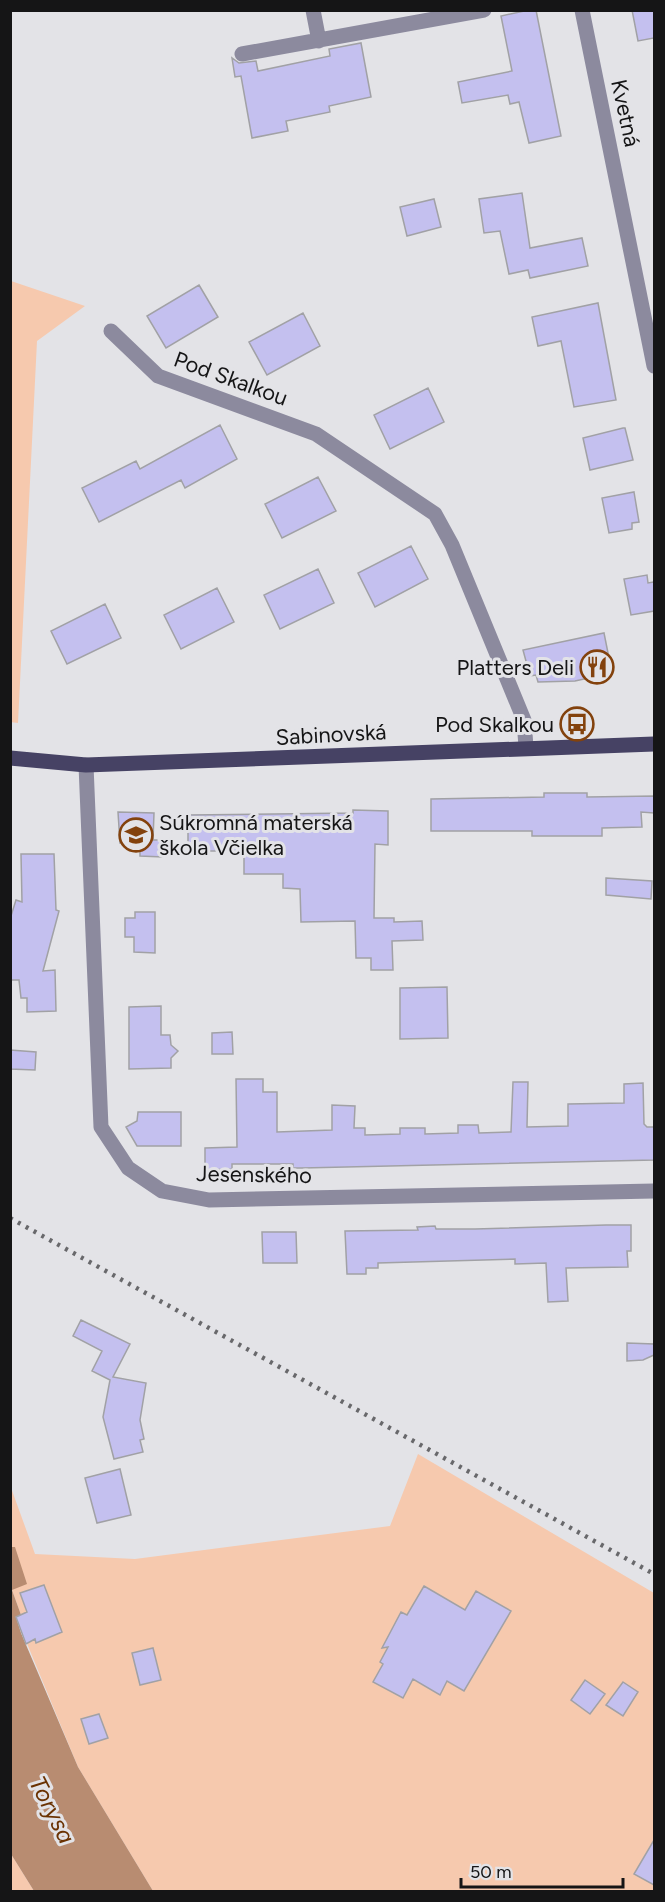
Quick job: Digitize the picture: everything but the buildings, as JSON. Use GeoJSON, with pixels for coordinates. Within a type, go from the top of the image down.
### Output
{"type":"FeatureCollection","features":[{"type":"Feature","properties":{"kind":"main road","name":"Sabinovská"},"geometry":{"type":"LineString","coordinates":[[10,758],[86,765],[654,744]]}},
{"type":"Feature","properties":{"kind":"street"},"geometry":{"type":"LineString","coordinates":[[313,10],[319,40]]}},
{"type":"Feature","properties":{"kind":"street"},"geometry":{"type":"LineString","coordinates":[[242,54],[484,10]]}},
{"type":"Feature","properties":{"kind":"street","name":"Kvetná"},"geometry":{"type":"LineString","coordinates":[[582,10],[654,366]]}},
{"type":"Feature","properties":{"kind":"street","name":"Pod Skalkou"},"geometry":{"type":"LineString","coordinates":[[111,331],[158,376],[316,434],[435,513],[452,545],[524,720],[526,747]]}},
{"type":"Feature","properties":{"kind":"street","name":"Jesenského"},"geometry":{"type":"LineString","coordinates":[[86,765],[100,1127],[128,1168],[162,1191],[209,1200],[654,1191]]}},
{"type":"Feature","properties":{"kind":"shaded area"},"geometry":{"type":"Polygon","coordinates":[[[11,281],[85,306],[37,341],[18,723],[10,722],[11,281]]]}},
{"type":"Feature","properties":{"kind":"shaded area"},"geometry":{"type":"Polygon","coordinates":[[[418,1454],[654,1593],[654,1891],[153,1891],[78,1767],[16,1617],[21,1615],[12,1590],[15,1548],[11,1547],[10,1485],[35,1554],[135,1559],[390,1526],[418,1454]]]}},
{"type":"Feature","properties":{"kind":"shaded area"},"geometry":{"type":"Polygon","coordinates":[[[11,1854],[34,1891],[11,1891],[11,1854]]]}},
{"type":"Feature","properties":{"kind":"water","name":"Torysa"},"geometry":{"type":"Polygon","coordinates":[[[11,1547],[15,1547],[27,1584],[12,1590],[21,1615],[16,1617],[21,1633],[78,1767],[153,1891],[34,1891],[11,1854],[11,1547]]]}},
{"type":"Feature","properties":{"kind":"railway"},"geometry":{"type":"LineString","coordinates":[[10,1218],[654,1574]]}},
{"type":"Feature","properties":{"kind":"place","name":"Platters Deli"},"geometry":{"type":"Point","coordinates":[597,667]}},
{"type":"Feature","properties":{"kind":"place","name":"Pod Skalkou"},"geometry":{"type":"Point","coordinates":[577,724]}},
{"type":"Feature","properties":{"kind":"place","name":"Súkromná materská škola Včielka"},"geometry":{"type":"Point","coordinates":[136,835]}}]}
